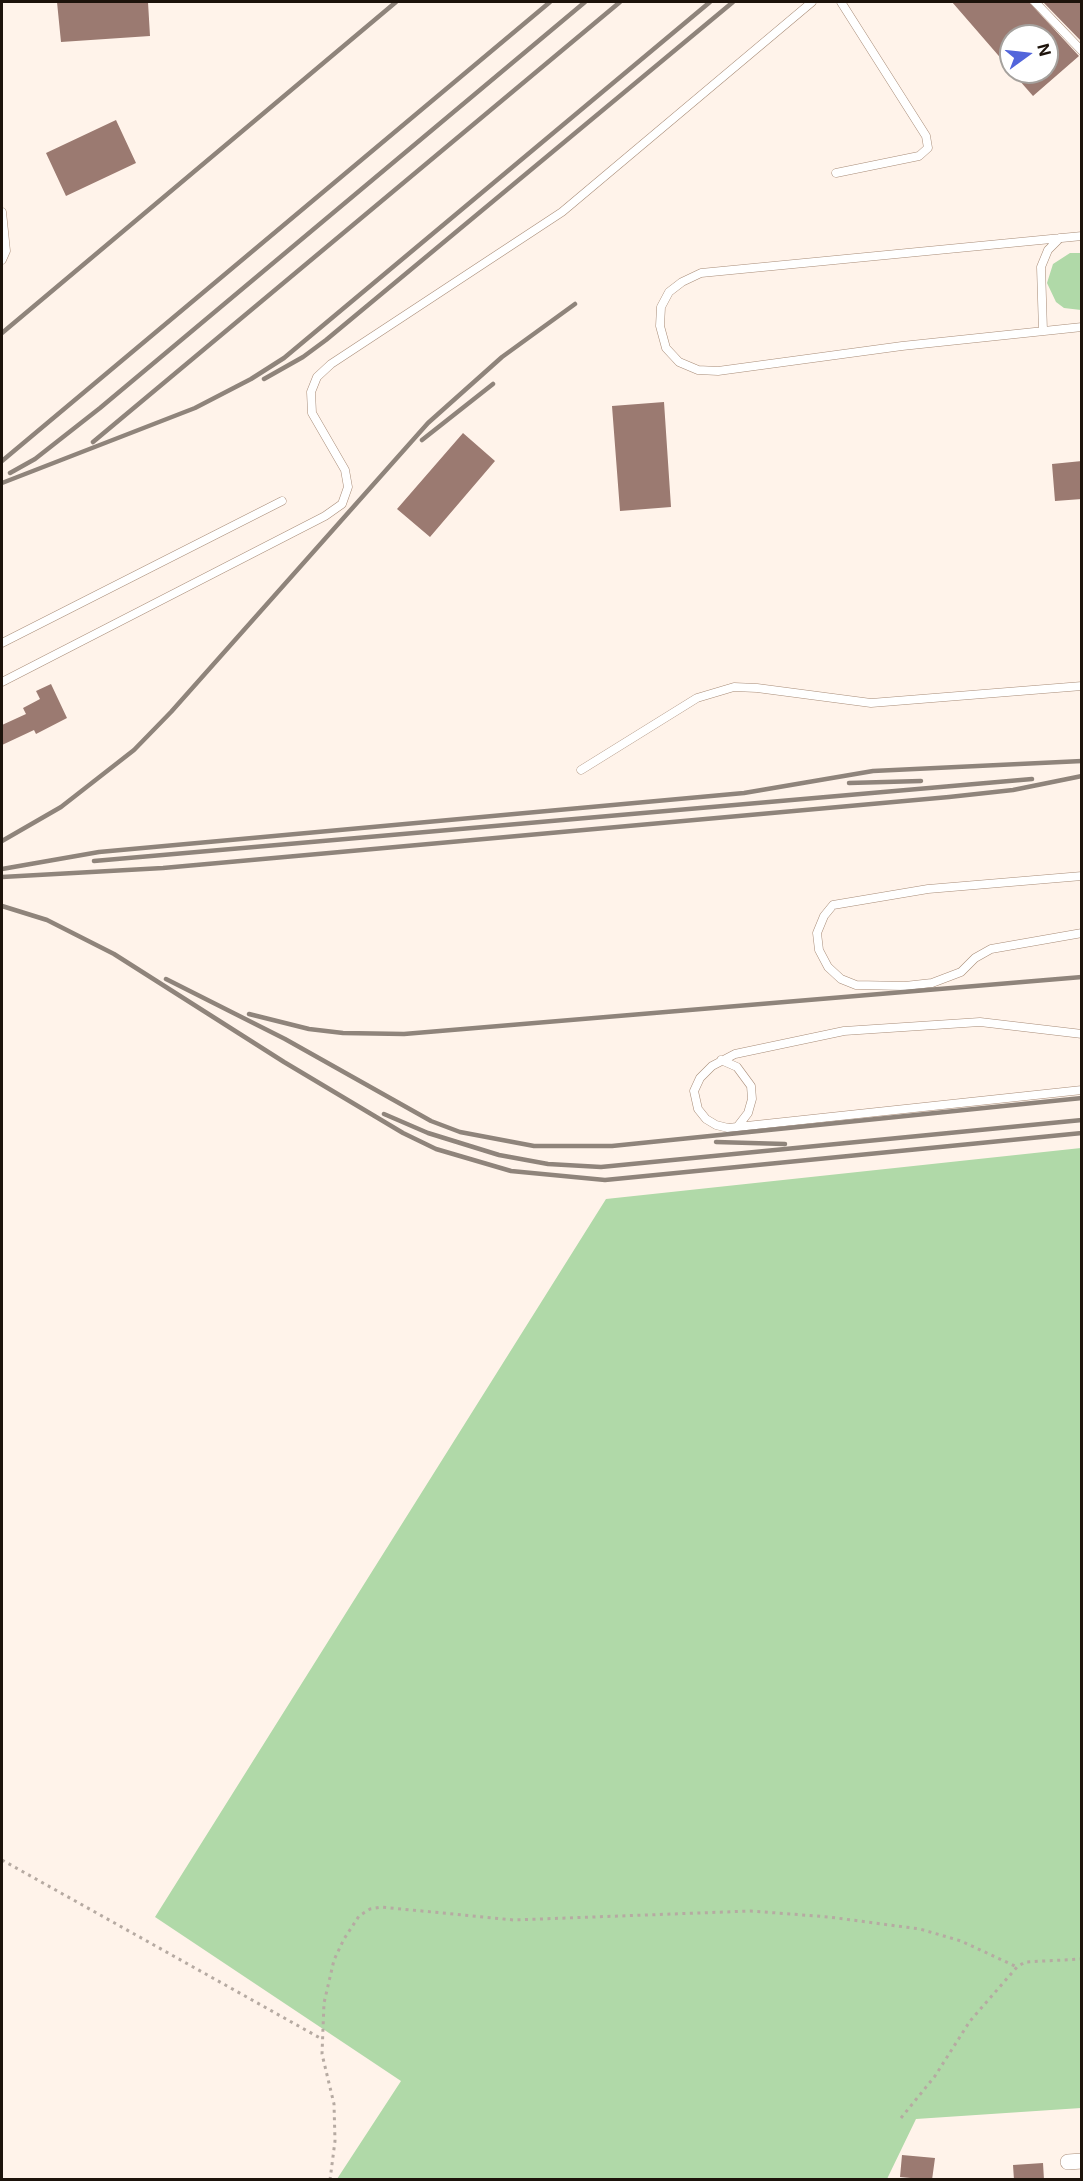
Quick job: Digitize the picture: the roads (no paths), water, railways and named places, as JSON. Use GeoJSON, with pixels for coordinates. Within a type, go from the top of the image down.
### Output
{"type":"FeatureCollection","features":[{"type":"Feature","properties":{"kind":"lane"},"geometry":{"type":"LineString","coordinates":[[2,682],[326,516],[342,504],[348,487],[345,470],[312,413],[311,392],[317,377],[331,364],[562,212],[812,2]]}},
{"type":"Feature","properties":{"kind":"lane"},"geometry":{"type":"LineString","coordinates":[[837,173],[920,156],[928,148],[926,136],[841,2]]}},
{"type":"Feature","properties":{"kind":"lane"},"geometry":{"type":"LineString","coordinates":[[1035,2],[1082,51]]}},
{"type":"Feature","properties":{"kind":"lane"},"geometry":{"type":"LineString","coordinates":[[2,212],[6,251],[2,260]]}},
{"type":"Feature","properties":{"kind":"lane"},"geometry":{"type":"LineString","coordinates":[[1082,236],[701,273],[682,282],[669,292],[661,307],[660,327],[666,348],[679,362],[698,370],[718,371],[902,346],[1082,327]]}},
{"type":"Feature","properties":{"kind":"lane"},"geometry":{"type":"LineString","coordinates":[[1043,331],[1041,267],[1048,250],[1060,238]]}},
{"type":"Feature","properties":{"kind":"lane"},"geometry":{"type":"LineString","coordinates":[[2,643],[282,501]]}},
{"type":"Feature","properties":{"kind":"lane"},"geometry":{"type":"LineString","coordinates":[[581,770],[697,698],[734,687],[757,687],[871,703],[1082,686]]}},
{"type":"Feature","properties":{"kind":"lane"},"geometry":{"type":"LineString","coordinates":[[1082,876],[928,889],[833,905],[824,916],[817,933],[819,950],[828,967],[842,979],[856,985],[905,986],[932,983],[961,972],[975,957],[992,949],[1082,933]]}},
{"type":"Feature","properties":{"kind":"lane"},"geometry":{"type":"LineString","coordinates":[[1082,1035],[980,1022],[844,1031],[735,1054],[721,1060],[700,1078],[694,1091],[694,1100],[706,1119],[716,1125],[738,1126],[1082,1090]]}},
{"type":"Feature","properties":{"kind":"lane"},"geometry":{"type":"LineString","coordinates":[[721,1060],[737,1067],[751,1086],[752,1099],[748,1113],[738,1126]]}},
{"type":"Feature","properties":{"kind":"railway"},"geometry":{"type":"LineString","coordinates":[[2,333],[396,2]]}},
{"type":"Feature","properties":{"kind":"railway"},"geometry":{"type":"LineString","coordinates":[[2,461],[550,2]]}},
{"type":"Feature","properties":{"kind":"railway"},"geometry":{"type":"LineString","coordinates":[[10,473],[35,459],[100,408],[585,2]]}},
{"type":"Feature","properties":{"kind":"railway"},"geometry":{"type":"LineString","coordinates":[[93,442],[620,2]]}},
{"type":"Feature","properties":{"kind":"railway"},"geometry":{"type":"LineString","coordinates":[[2,483],[195,408],[251,379],[284,358],[710,2]]}},
{"type":"Feature","properties":{"kind":"railway"},"geometry":{"type":"LineString","coordinates":[[264,379],[303,357],[326,340],[733,2]]}},
{"type":"Feature","properties":{"kind":"railway"},"geometry":{"type":"LineString","coordinates":[[2,841],[61,807],[134,750],[171,712],[428,423],[502,357],[575,304]]}},
{"type":"Feature","properties":{"kind":"railway"},"geometry":{"type":"LineString","coordinates":[[422,440],[493,384]]}},
{"type":"Feature","properties":{"kind":"railway"},"geometry":{"type":"LineString","coordinates":[[2,869],[99,852],[744,793],[873,771],[1082,761]]}},
{"type":"Feature","properties":{"kind":"railway"},"geometry":{"type":"LineString","coordinates":[[2,877],[163,868],[949,797],[1013,790],[1082,776]]}},
{"type":"Feature","properties":{"kind":"railway"},"geometry":{"type":"LineString","coordinates":[[94,861],[1032,779]]}},
{"type":"Feature","properties":{"kind":"railway"},"geometry":{"type":"LineString","coordinates":[[849,783],[921,781]]}},
{"type":"Feature","properties":{"kind":"railway"},"geometry":{"type":"LineString","coordinates":[[2,906],[47,920],[114,954],[284,1062],[403,1133],[436,1149],[511,1171],[605,1180],[1082,1133]]}},
{"type":"Feature","properties":{"kind":"railway"},"geometry":{"type":"LineString","coordinates":[[249,1014],[309,1029],[343,1033],[404,1034],[1082,977]]}},
{"type":"Feature","properties":{"kind":"railway"},"geometry":{"type":"LineString","coordinates":[[166,979],[285,1039],[431,1121],[460,1132],[534,1146],[612,1146],[1082,1098]]}},
{"type":"Feature","properties":{"kind":"railway"},"geometry":{"type":"LineString","coordinates":[[384,1114],[428,1133],[499,1155],[548,1164],[601,1167],[1082,1120]]}},
{"type":"Feature","properties":{"kind":"railway"},"geometry":{"type":"LineString","coordinates":[[716,1142],[785,1144]]}}]}
